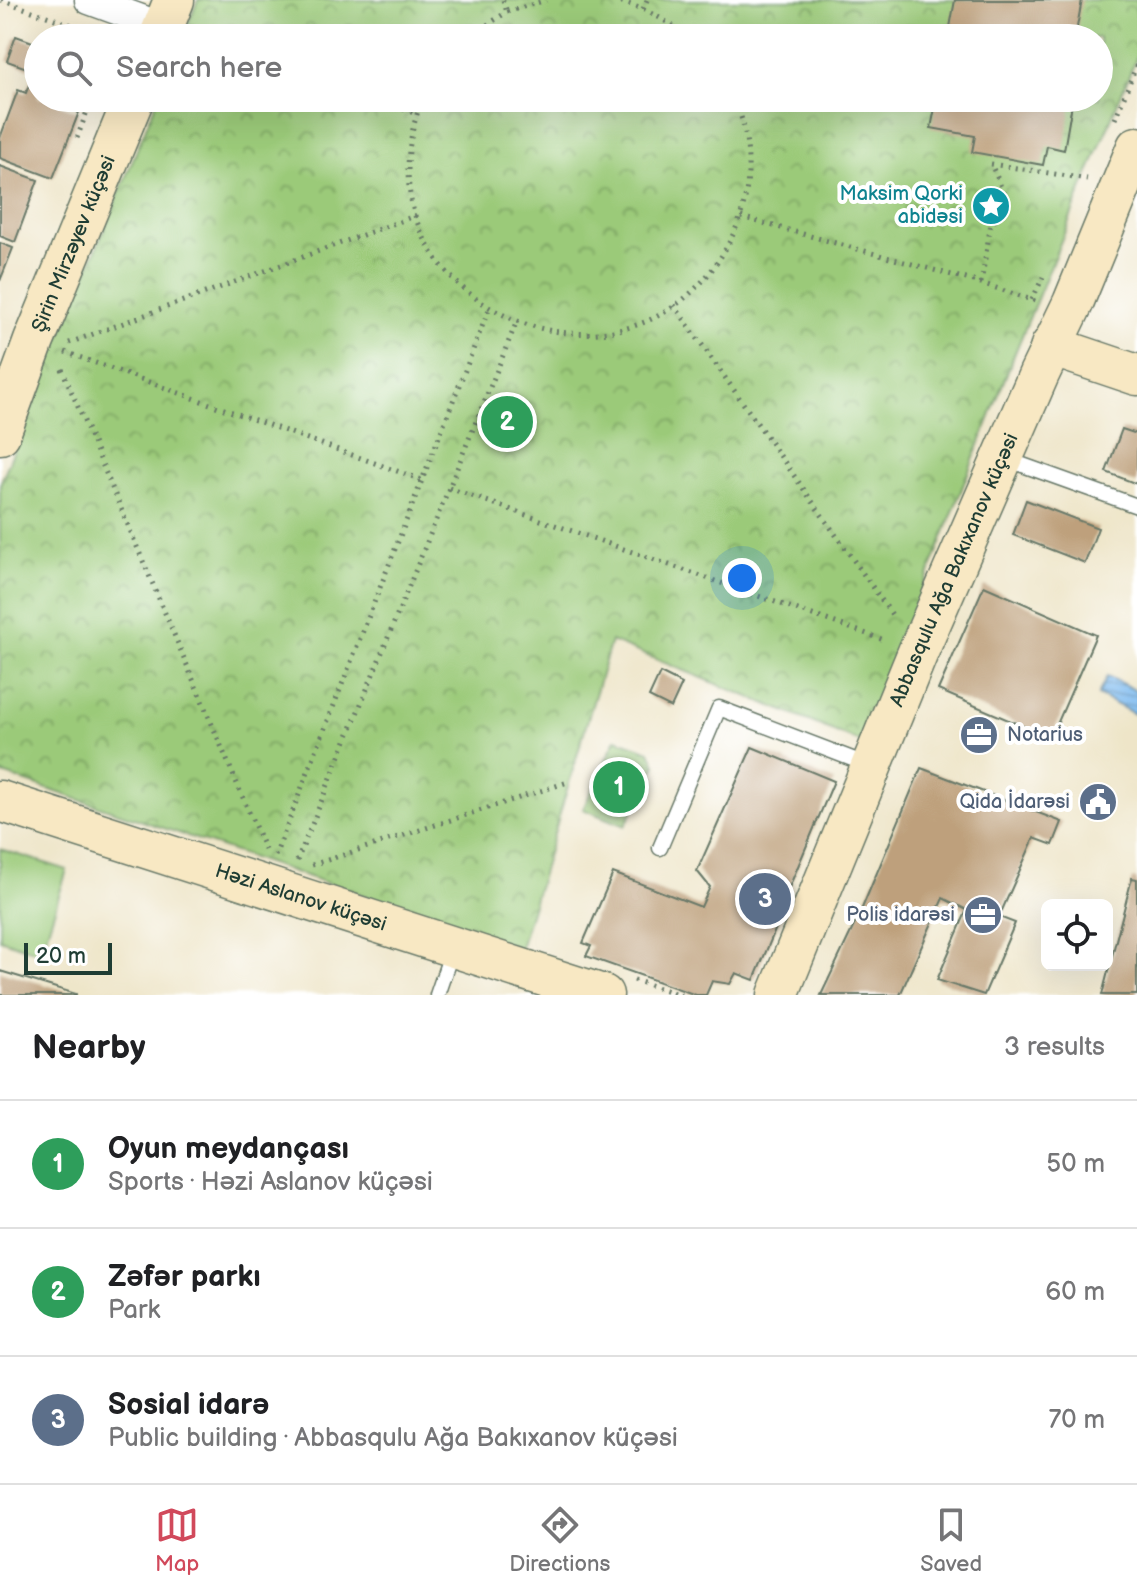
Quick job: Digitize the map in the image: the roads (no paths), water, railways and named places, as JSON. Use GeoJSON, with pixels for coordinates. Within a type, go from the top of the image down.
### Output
{"type":"FeatureCollection","features":[{"type":"Feature","properties":{"kind":"street"},"geometry":{"type":"LineString","coordinates":[[89,0],[165,22]]}},
{"type":"Feature","properties":{"kind":"street","name":"Şirin Mirzəyev küçəsi"},"geometry":{"type":"LineString","coordinates":[[0,434],[34,341],[128,112]]}},
{"type":"Feature","properties":{"kind":"street","name":"Abbasqulu Ağa Bakıxanov küçəsi"},"geometry":{"type":"LineString","coordinates":[[778,995],[918,652],[1137,147]]}},
{"type":"Feature","properties":{"kind":"street"},"geometry":{"type":"LineString","coordinates":[[1060,330],[1137,375]]}},
{"type":"Feature","properties":{"kind":"street","name":"Həzi Aslanov küçəsi"},"geometry":{"type":"LineString","coordinates":[[0,801],[453,948],[542,984],[603,995]]}},
{"type":"Feature","properties":{"kind":"lane"},"geometry":{"type":"LineString","coordinates":[[1002,457],[1137,506]]}},
{"type":"Feature","properties":{"kind":"lane"},"geometry":{"type":"LineString","coordinates":[[660,848],[719,708],[872,767]]}},
{"type":"Feature","properties":{"kind":"lane"},"geometry":{"type":"LineString","coordinates":[[437,995],[453,948]]}},
{"type":"Feature","properties":{"kind":"water"},"geometry":{"type":"Polygon","coordinates":[[[1107,676],[1137,691],[1137,715],[1098,695],[1107,676]]]}},
{"type":"Feature","properties":{"kind":"place","name":"Maksim Qorki abidəsi"},"geometry":{"type":"Point","coordinates":[991,206]}},
{"type":"Feature","properties":{"kind":"place","name":"Zəfər parkı"},"geometry":{"type":"Point","coordinates":[507,422]}},
{"type":"Feature","properties":{"kind":"place","name":"Notarius"},"geometry":{"type":"Point","coordinates":[979,735]}},
{"type":"Feature","properties":{"kind":"place","name":"Oyun meydançası"},"geometry":{"type":"Point","coordinates":[619,787]}},
{"type":"Feature","properties":{"kind":"place","name":"Qida İdarəsi"},"geometry":{"type":"Point","coordinates":[1098,802]}},
{"type":"Feature","properties":{"kind":"place","name":"Sosial idarə"},"geometry":{"type":"Point","coordinates":[765,899]}},
{"type":"Feature","properties":{"kind":"place","name":"Polis idarəsi"},"geometry":{"type":"Point","coordinates":[983,915]}}]}
